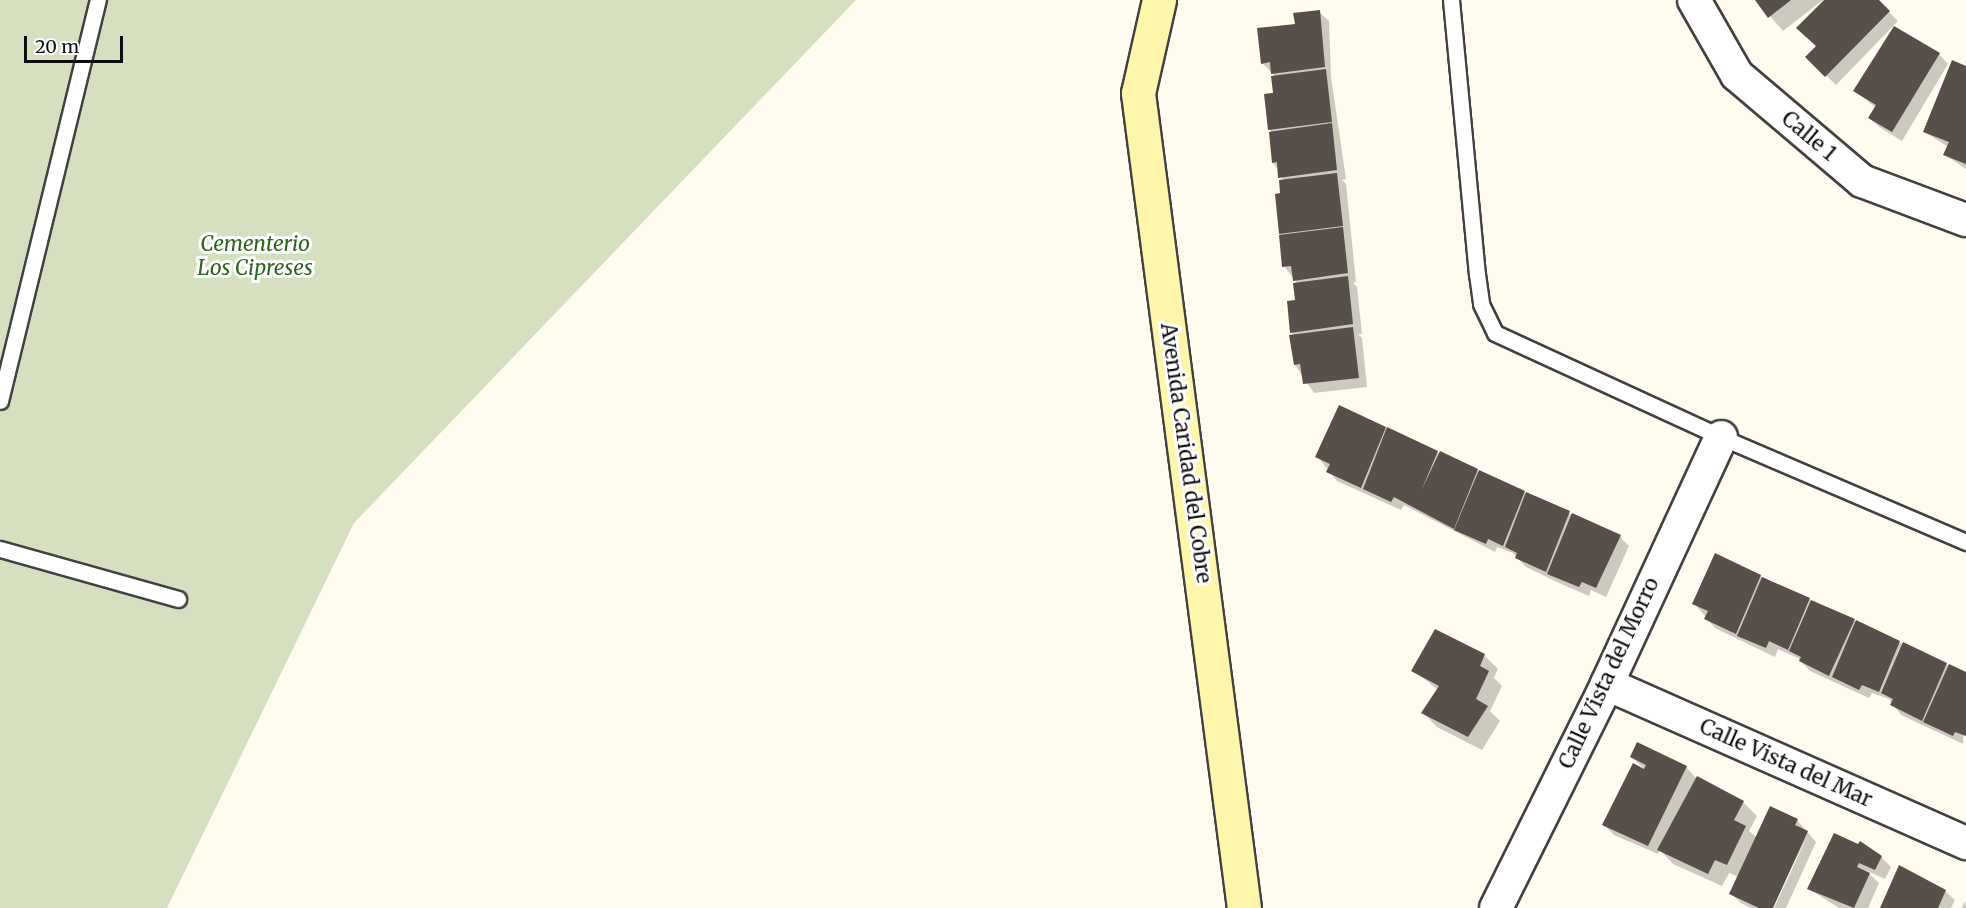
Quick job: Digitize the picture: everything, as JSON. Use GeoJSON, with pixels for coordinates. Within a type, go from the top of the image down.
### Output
{"type":"FeatureCollection","features":[{"type":"Feature","properties":{"kind":"street","name":"Avenida Caridad del Cobre"},"geometry":{"type":"LineString","coordinates":[[1159,0],[1138,93],[1244,908]]}},
{"type":"Feature","properties":{"kind":"street","name":"Calle 1"},"geometry":{"type":"LineString","coordinates":[[1694,0],[1737,75],[1862,181],[1966,220]]}},
{"type":"Feature","properties":{"kind":"street","name":"Calle Vista del Morro"},"geometry":{"type":"LineString","coordinates":[[1496,908],[1607,684],[1721,437]]}},
{"type":"Feature","properties":{"kind":"street","name":"Calle Vista del Mar"},"geometry":{"type":"LineString","coordinates":[[1607,684],[1966,843]]}},
{"type":"Feature","properties":{"kind":"lane"},"geometry":{"type":"LineString","coordinates":[[0,400],[98,0]]}},
{"type":"Feature","properties":{"kind":"lane"},"geometry":{"type":"LineString","coordinates":[[1451,0],[1477,274],[1481,304],[1495,333],[1721,437],[1966,542]]}},
{"type":"Feature","properties":{"kind":"lane"},"geometry":{"type":"LineString","coordinates":[[0,549],[178,599]]}},
{"type":"Feature","properties":{"kind":"green space","name":"Cementerio Los Cipreses"},"geometry":{"type":"Polygon","coordinates":[[[0,0],[856,0],[354,523],[167,908],[0,908],[0,0]]]}},
{"type":"Feature","properties":{"kind":"building"},"geometry":{"type":"Polygon","coordinates":[[[1755,0],[1791,0],[1768,18],[1755,0]]]}},
{"type":"Feature","properties":{"kind":"building"},"geometry":{"type":"Polygon","coordinates":[[[1824,0],[1879,0],[1890,11],[1825,77],[1805,57],[1816,46],[1796,28],[1824,0]]]}},
{"type":"Feature","properties":{"kind":"building"},"geometry":{"type":"Polygon","coordinates":[[[1320,10],[1325,67],[1271,74],[1270,62],[1261,64],[1257,28],[1295,24],[1293,13],[1320,10]]]}},
{"type":"Feature","properties":{"kind":"building"},"geometry":{"type":"Polygon","coordinates":[[[1894,26],[1940,53],[1892,132],[1868,118],[1876,105],[1853,91],[1894,26]]]}},
{"type":"Feature","properties":{"kind":"building"},"geometry":{"type":"Polygon","coordinates":[[[1952,60],[1966,66],[1966,164],[1943,155],[1949,142],[1923,132],[1952,60]]]}},
{"type":"Feature","properties":{"kind":"building"},"geometry":{"type":"Polygon","coordinates":[[[1326,69],[1332,122],[1268,130],[1264,94],[1273,93],[1271,76],[1326,69]]]}},
{"type":"Feature","properties":{"kind":"building"},"geometry":{"type":"Polygon","coordinates":[[[1332,123],[1337,170],[1278,178],[1277,162],[1272,163],[1269,132],[1332,123]]]}},
{"type":"Feature","properties":{"kind":"building"},"geometry":{"type":"Polygon","coordinates":[[[1337,173],[1343,226],[1279,234],[1275,194],[1280,193],[1279,180],[1337,173]]]}},
{"type":"Feature","properties":{"kind":"building"},"geometry":{"type":"Polygon","coordinates":[[[1343,227],[1348,273],[1293,281],[1291,266],[1282,267],[1279,235],[1343,227]]]}},
{"type":"Feature","properties":{"kind":"building"},"geometry":{"type":"Polygon","coordinates":[[[1348,276],[1353,324],[1290,333],[1287,301],[1295,300],[1293,283],[1348,276]]]}},
{"type":"Feature","properties":{"kind":"building"},"geometry":{"type":"Polygon","coordinates":[[[1353,327],[1359,378],[1303,384],[1300,364],[1294,365],[1289,335],[1353,327]]]}},
{"type":"Feature","properties":{"kind":"building"},"geometry":{"type":"Polygon","coordinates":[[[1339,405],[1386,427],[1361,488],[1326,472],[1330,464],[1315,457],[1339,405]]]}},
{"type":"Feature","properties":{"kind":"building"},"geometry":{"type":"Polygon","coordinates":[[[1387,427],[1438,451],[1421,491],[1440,451],[1478,469],[1454,529],[1394,497],[1391,502],[1363,489],[1387,427]]]}},
{"type":"Feature","properties":{"kind":"building"},"geometry":{"type":"Polygon","coordinates":[[[1479,470],[1525,491],[1503,546],[1488,539],[1486,544],[1454,530],[1479,470]]]}},
{"type":"Feature","properties":{"kind":"building"},"geometry":{"type":"Polygon","coordinates":[[[1526,492],[1570,511],[1546,572],[1515,558],[1517,553],[1505,547],[1526,492]]]}},
{"type":"Feature","properties":{"kind":"building"},"geometry":{"type":"Polygon","coordinates":[[[1572,513],[1621,535],[1596,588],[1582,582],[1579,587],[1547,574],[1572,513]]]}},
{"type":"Feature","properties":{"kind":"building"},"geometry":{"type":"Polygon","coordinates":[[[1715,553],[1761,575],[1736,634],[1704,619],[1708,611],[1692,604],[1715,553]]]}},
{"type":"Feature","properties":{"kind":"building"},"geometry":{"type":"Polygon","coordinates":[[[1762,577],[1810,598],[1788,650],[1769,641],[1766,648],[1737,636],[1762,577]]]}},
{"type":"Feature","properties":{"kind":"building"},"geometry":{"type":"Polygon","coordinates":[[[1811,600],[1855,619],[1829,676],[1799,661],[1801,657],[1789,651],[1811,600]]]}},
{"type":"Feature","properties":{"kind":"building"},"geometry":{"type":"Polygon","coordinates":[[[1856,620],[1900,641],[1879,692],[1862,685],[1859,690],[1832,677],[1856,620]]]}},
{"type":"Feature","properties":{"kind":"building"},"geometry":{"type":"Polygon","coordinates":[[[1435,629],[1485,654],[1480,666],[1489,671],[1476,699],[1488,706],[1468,737],[1421,713],[1439,686],[1411,671],[1435,629]]]}},
{"type":"Feature","properties":{"kind":"building"},"geometry":{"type":"Polygon","coordinates":[[[1903,642],[1947,663],[1922,721],[1890,705],[1893,699],[1881,693],[1903,642]]]}},
{"type":"Feature","properties":{"kind":"building"},"geometry":{"type":"Polygon","coordinates":[[[1949,664],[1966,672],[1966,736],[1955,732],[1953,736],[1923,722],[1949,664]]]}},
{"type":"Feature","properties":{"kind":"building"},"geometry":{"type":"Polygon","coordinates":[[[1637,742],[1687,766],[1648,846],[1602,825],[1633,763],[1644,769],[1646,765],[1630,757],[1637,742]]]}},
{"type":"Feature","properties":{"kind":"building"},"geometry":{"type":"Polygon","coordinates":[[[1697,776],[1744,801],[1734,820],[1746,826],[1727,865],[1715,860],[1708,874],[1657,850],[1697,776]]]}},
{"type":"Feature","properties":{"kind":"building"},"geometry":{"type":"Polygon","coordinates":[[[1770,806],[1798,819],[1795,825],[1808,831],[1773,908],[1759,908],[1729,894],[1770,806]]]}},
{"type":"Feature","properties":{"kind":"building"},"geometry":{"type":"Polygon","coordinates":[[[1834,833],[1858,844],[1860,841],[1882,856],[1875,870],[1859,863],[1857,867],[1870,873],[1854,908],[1807,889],[1834,833]]]}},
{"type":"Feature","properties":{"kind":"building"},"geometry":{"type":"Polygon","coordinates":[[[1899,865],[1946,890],[1938,908],[1880,908],[1899,865]]]}}]}
